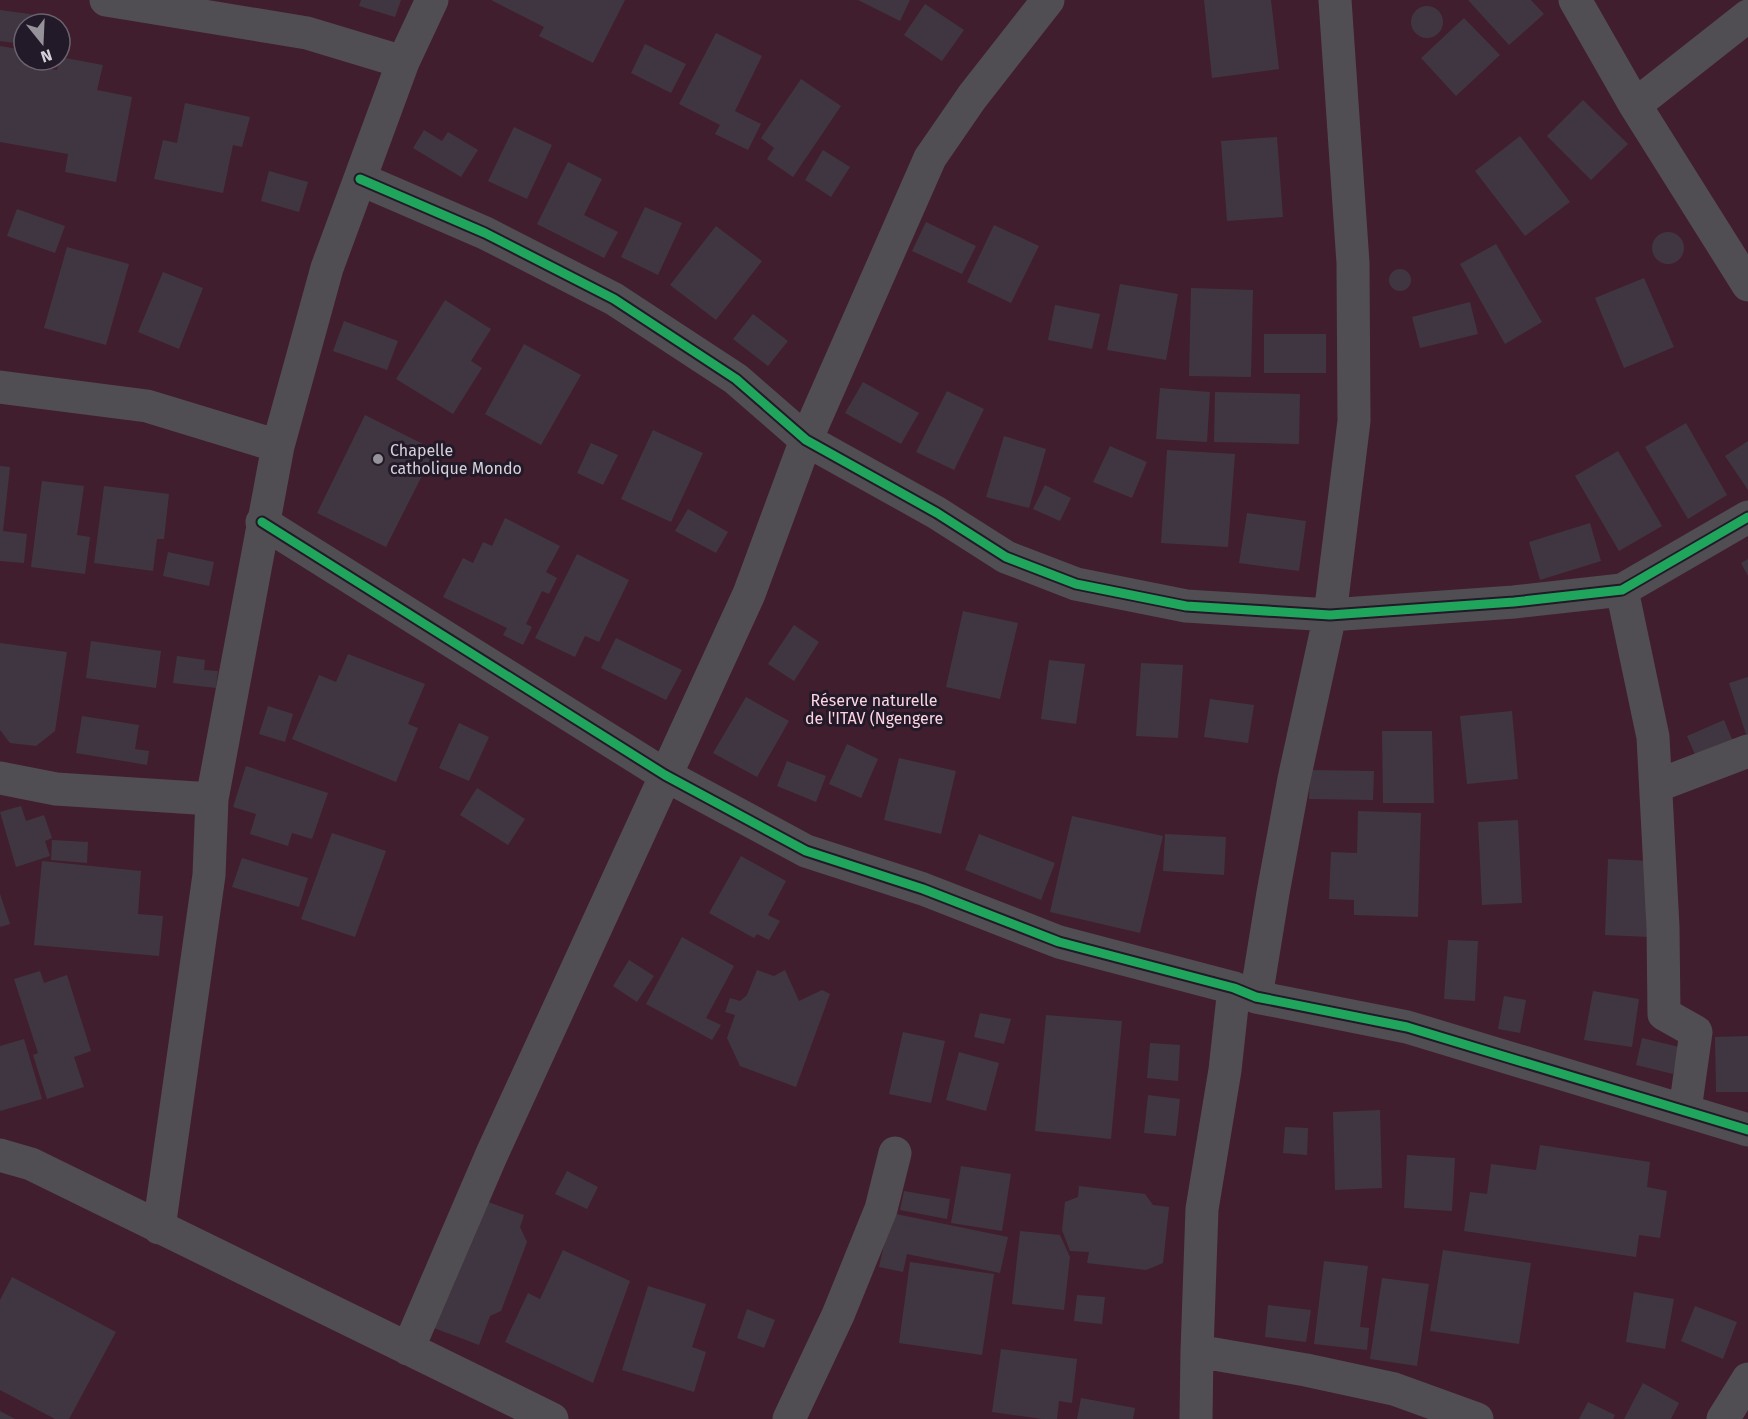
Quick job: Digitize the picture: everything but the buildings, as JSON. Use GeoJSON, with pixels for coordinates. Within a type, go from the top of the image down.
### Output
{"type":"FeatureCollection","features":[{"type":"Feature","properties":{"kind":"street"},"geometry":{"type":"LineString","coordinates":[[106,0],[307,33],[403,62]]}},
{"type":"Feature","properties":{"kind":"street"},"geometry":{"type":"LineString","coordinates":[[159,1228],[209,875],[212,799],[278,446],[327,268],[403,62],[432,0]]}},
{"type":"Feature","properties":{"kind":"street"},"geometry":{"type":"LineString","coordinates":[[408,1348],[491,1156],[749,594],[806,440],[930,158],[972,97],[1048,0]]}},
{"type":"Feature","properties":{"kind":"street"},"geometry":{"type":"LineString","coordinates":[[1196,1419],[1202,1209],[1225,1070],[1273,893],[1294,779],[1330,615],[1354,421],[1353,263],[1335,0]]}},
{"type":"Feature","properties":{"kind":"street"},"geometry":{"type":"LineString","coordinates":[[1575,0],[1635,105],[1748,285]]}},
{"type":"Feature","properties":{"kind":"street"},"geometry":{"type":"LineString","coordinates":[[1635,105],[1748,16]]}},
{"type":"Feature","properties":{"kind":"street"},"geometry":{"type":"LineString","coordinates":[[360,178],[485,233],[614,299],[736,379],[806,440],[937,513],[1006,557],[1076,584],[1186,606],[1330,615],[1514,602],[1622,590],[1748,517]]}},
{"type":"Feature","properties":{"kind":"street"},"geometry":{"type":"LineString","coordinates":[[0,387],[147,406],[278,446]]}},
{"type":"Feature","properties":{"kind":"street"},"geometry":{"type":"LineString","coordinates":[[262,522],[665,775],[806,851],[923,889],[1059,942],[1245,993],[1407,1027],[1748,1130]]}},
{"type":"Feature","properties":{"kind":"street"},"geometry":{"type":"LineString","coordinates":[[1622,590],[1653,737],[1663,927],[1664,1014],[1696,1032],[1685,1110]]}},
{"type":"Feature","properties":{"kind":"street"},"geometry":{"type":"LineString","coordinates":[[1656,786],[1748,751]]}},
{"type":"Feature","properties":{"kind":"street"},"geometry":{"type":"LineString","coordinates":[[0,778],[56,789],[212,799]]}},
{"type":"Feature","properties":{"kind":"street"},"geometry":{"type":"LineString","coordinates":[[789,1419],[838,1315],[881,1209],[895,1153]]}},
{"type":"Feature","properties":{"kind":"street"},"geometry":{"type":"LineString","coordinates":[[0,1155],[31,1164],[552,1419]]}},
{"type":"Feature","properties":{"kind":"street"},"geometry":{"type":"LineString","coordinates":[[1197,1351],[1306,1370],[1394,1389],[1477,1419]]}},
{"type":"Feature","properties":{"kind":"street"},"geometry":{"type":"LineString","coordinates":[[1724,1419],[1748,1379]]}},
{"type":"Feature","properties":{"kind":"green space","name":"Réserve naturelle de l'ITAV (Ngengere"},"geometry":{"type":"Polygon","coordinates":[[[0,0],[1748,0],[1748,1419],[0,1419],[0,0]]]}},
{"type":"Feature","properties":{"kind":"cycle path"},"geometry":{"type":"LineString","coordinates":[[360,179],[485,233],[614,299],[736,379],[806,440],[937,513],[1006,557],[1076,584],[1186,606],[1330,615],[1514,602],[1622,590],[1748,517]]}},
{"type":"Feature","properties":{"kind":"cycle path"},"geometry":{"type":"LineString","coordinates":[[262,522],[665,775],[806,851],[923,889],[1059,942],[1234,988],[1256,997],[1407,1027],[1748,1130]]}},
{"type":"Feature","properties":{"kind":"place","name":"Chapelle catholique Mondo"},"geometry":{"type":"Point","coordinates":[378,459]}}]}
